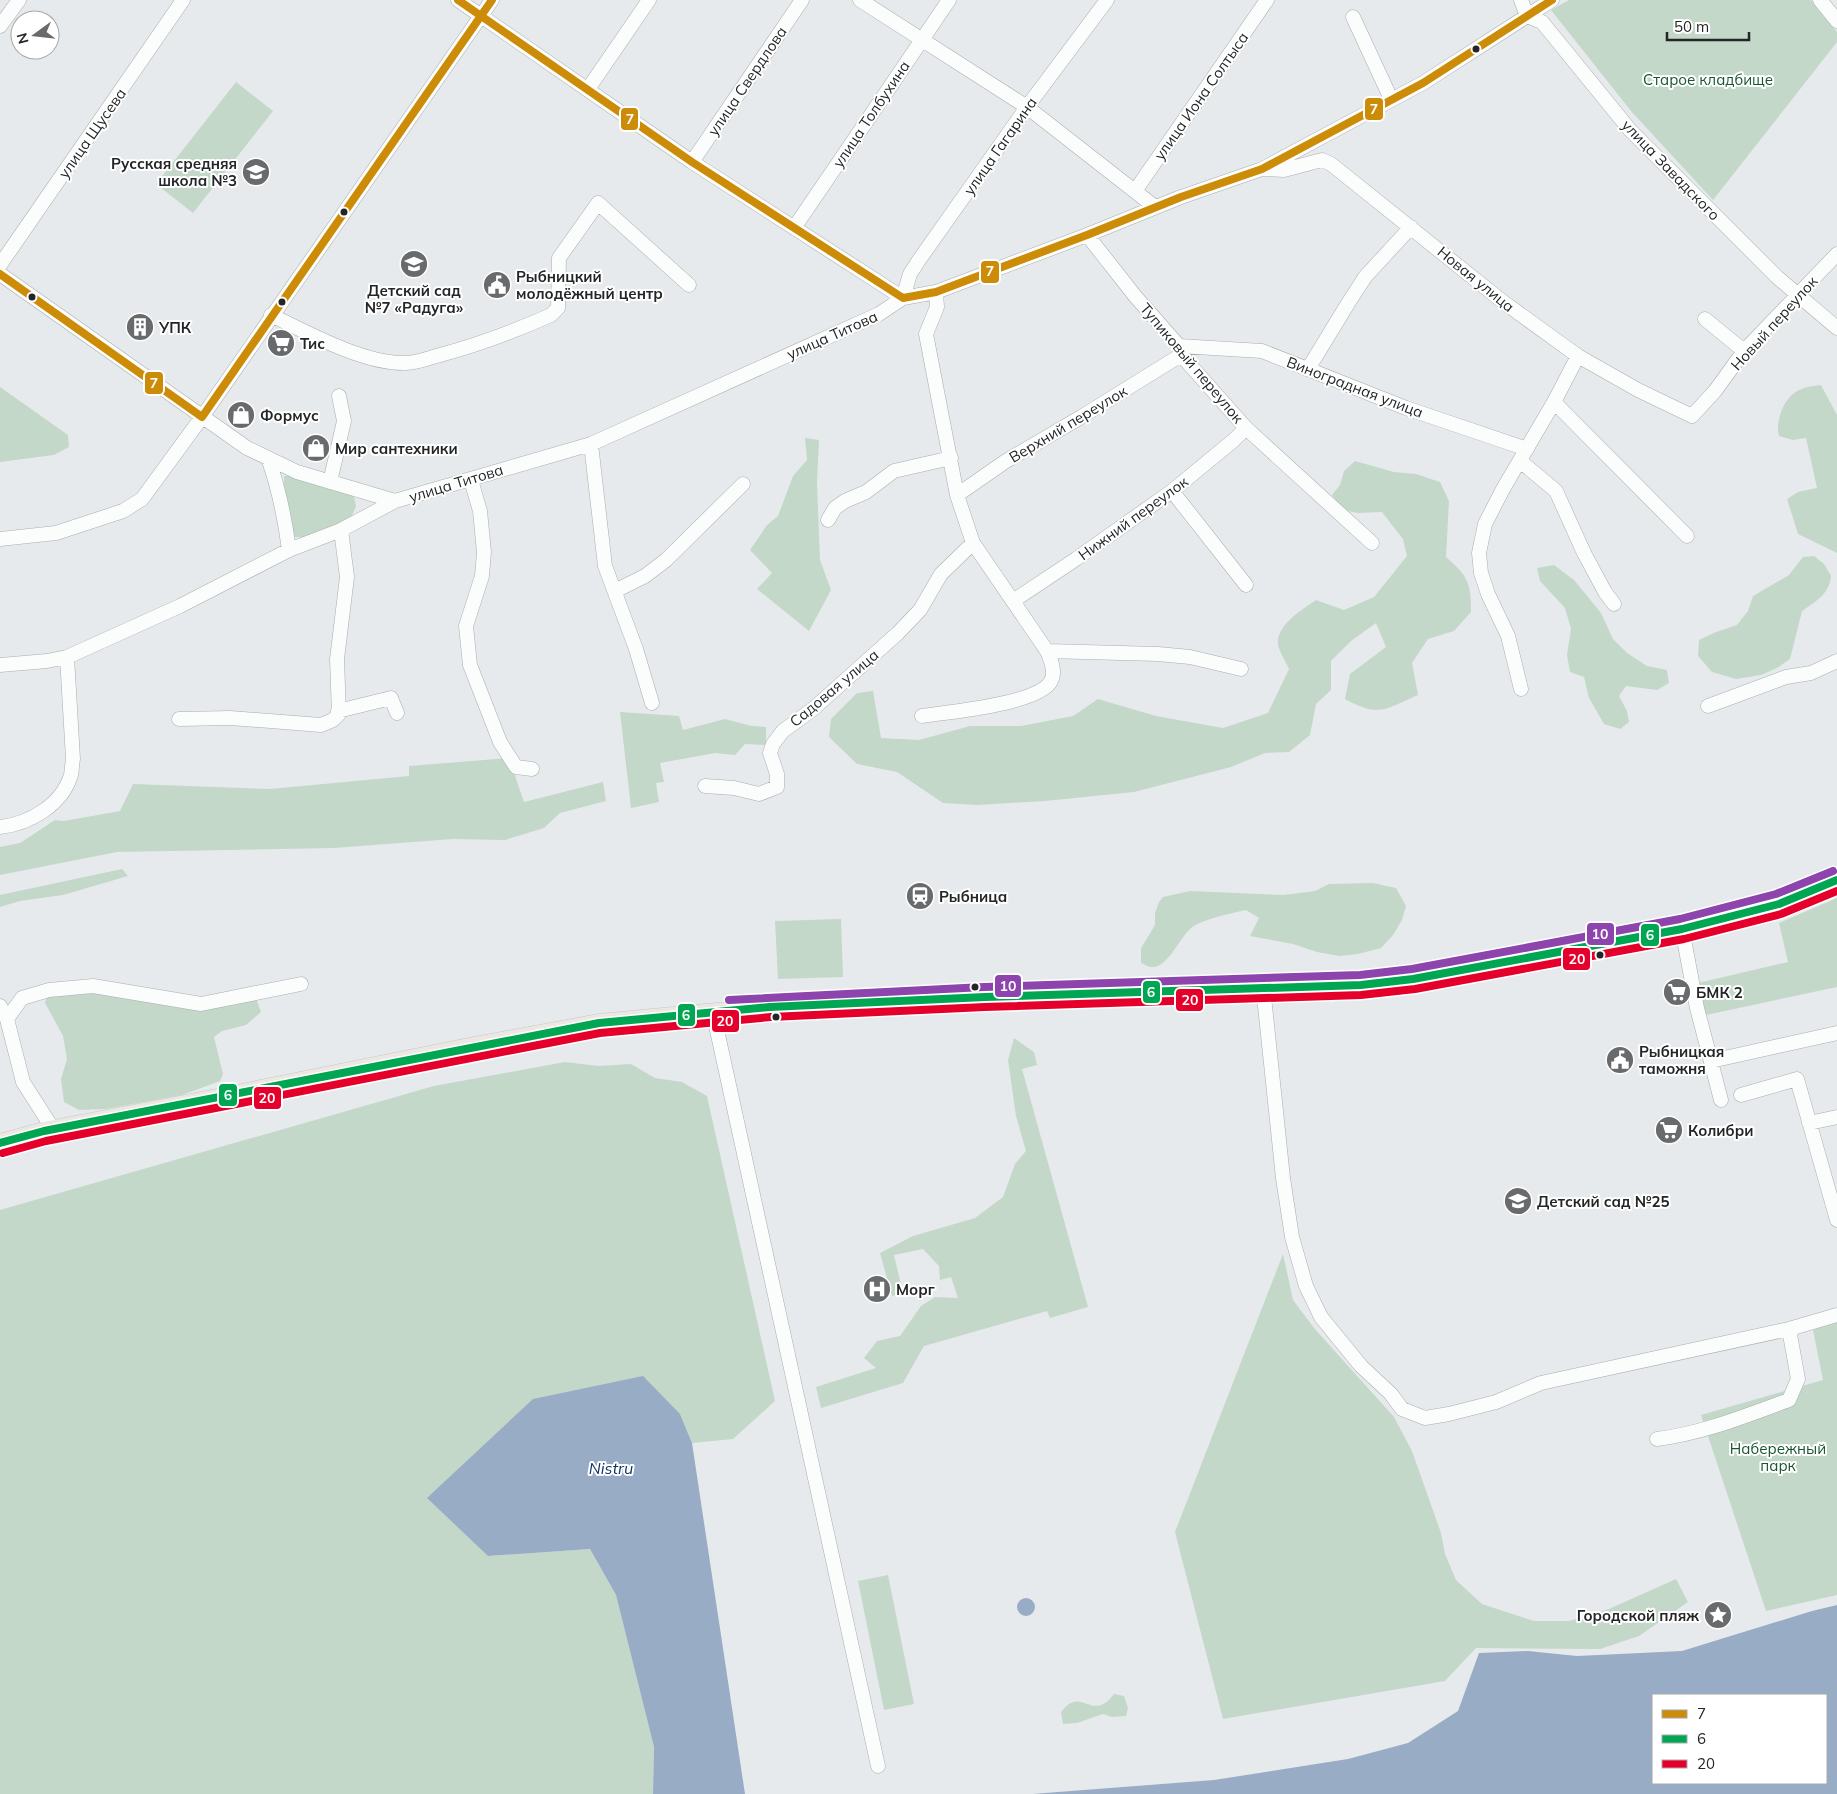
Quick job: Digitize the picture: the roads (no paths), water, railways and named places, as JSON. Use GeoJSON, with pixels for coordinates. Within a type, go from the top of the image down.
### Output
{"type":"FeatureCollection","features":[{"type":"Feature","properties":{"kind":"main road"},"geometry":{"type":"LineString","coordinates":[[0,1143],[53,1129],[599,1023],[712,1012],[985,997],[1362,984],[1413,979],[1682,929],[1771,906],[1837,880]]}},
{"type":"Feature","properties":{"kind":"street"},"geometry":{"type":"LineString","coordinates":[[0,26],[19,0]]}},
{"type":"Feature","properties":{"kind":"street","name":"улица Щусева"},"geometry":{"type":"LineString","coordinates":[[0,265],[183,0]]}},
{"type":"Feature","properties":{"kind":"street"},"geometry":{"type":"LineString","coordinates":[[458,0],[692,162],[903,298]]}},
{"type":"Feature","properties":{"kind":"street"},"geometry":{"type":"LineString","coordinates":[[0,539],[56,533],[123,511],[142,499],[202,417],[271,315],[492,0]]}},
{"type":"Feature","properties":{"kind":"street"},"geometry":{"type":"LineString","coordinates":[[588,89],[649,0]]}},
{"type":"Feature","properties":{"kind":"street","name":"улица Свердлова"},"geometry":{"type":"LineString","coordinates":[[692,162],[802,0]]}},
{"type":"Feature","properties":{"kind":"street"},"geometry":{"type":"LineString","coordinates":[[860,0],[1027,108],[1155,207]]}},
{"type":"Feature","properties":{"kind":"street","name":"улица Толбухина"},"geometry":{"type":"LineString","coordinates":[[794,228],[950,0]]}},
{"type":"Feature","properties":{"kind":"street","name":"улица Гагарина"},"geometry":{"type":"LineString","coordinates":[[903,298],[910,274],[919,260],[1027,108],[1107,0]]}},
{"type":"Feature","properties":{"kind":"street","name":"улица Иона Солтыса"},"geometry":{"type":"LineString","coordinates":[[1135,191],[1267,0]]}},
{"type":"Feature","properties":{"kind":"street"},"geometry":{"type":"LineString","coordinates":[[1521,0],[1527,16]]}},
{"type":"Feature","properties":{"kind":"street","name":"улица Титова"},"geometry":{"type":"LineString","coordinates":[[0,665],[47,661],[67,657],[180,606],[289,550],[341,530],[395,501],[591,444],[879,314],[903,298],[936,292],[1155,207],[1262,169],[1423,83],[1552,0]]}},
{"type":"Feature","properties":{"kind":"street"},"geometry":{"type":"LineString","coordinates":[[1820,0],[1837,21]]}},
{"type":"Feature","properties":{"kind":"street","name":"улица Завадского"},"geometry":{"type":"LineString","coordinates":[[1527,16],[1542,22],[1630,130],[1777,277],[1837,328]]}},
{"type":"Feature","properties":{"kind":"street"},"geometry":{"type":"LineString","coordinates":[[1353,17],[1392,99]]}},
{"type":"Feature","properties":{"kind":"street","name":"Новая улица"},"geometry":{"type":"LineString","coordinates":[[1262,169],[1284,170],[1322,160],[1331,164],[1502,301],[1578,356],[1638,390],[1692,416]]}},
{"type":"Feature","properties":{"kind":"street"},"geometry":{"type":"LineString","coordinates":[[271,315],[347,349],[378,359],[408,363],[477,345],[551,315],[558,308],[559,258],[598,203],[689,285]]}},
{"type":"Feature","properties":{"kind":"street"},"geometry":{"type":"LineString","coordinates":[[1308,369],[1365,278],[1411,227]]}},
{"type":"Feature","properties":{"kind":"street","name":"Тупиковый переулок"},"geometry":{"type":"LineString","coordinates":[[1087,235],[1135,296],[1246,428],[1372,544]]}},
{"type":"Feature","properties":{"kind":"street","name":"Новый переулок"},"geometry":{"type":"LineString","coordinates":[[1692,416],[1714,391],[1744,351],[1837,254]]}},
{"type":"Feature","properties":{"kind":"street","name":"улица Титова"},"geometry":{"type":"LineString","coordinates":[[0,274],[247,448],[298,472],[395,501]]}},
{"type":"Feature","properties":{"kind":"street"},"geometry":{"type":"LineString","coordinates":[[922,716],[1006,703],[1048,686],[1053,679],[1051,660],[1047,651],[973,542],[957,495],[926,334],[937,307],[936,292]]}},
{"type":"Feature","properties":{"kind":"street"},"geometry":{"type":"LineString","coordinates":[[1705,319],[1744,351]]}},
{"type":"Feature","properties":{"kind":"street","name":"Виноградная улица"},"geometry":{"type":"LineString","coordinates":[[1180,350],[1262,351],[1524,455]]}},
{"type":"Feature","properties":{"kind":"street","name":"Верхний переулок"},"geometry":{"type":"LineString","coordinates":[[957,495],[1006,461],[1081,417],[1180,350]]}},
{"type":"Feature","properties":{"kind":"street"},"geometry":{"type":"LineString","coordinates":[[1521,689],[1508,636],[1488,594],[1481,574],[1479,553],[1485,524],[1578,356]]}},
{"type":"Feature","properties":{"kind":"street"},"geometry":{"type":"LineString","coordinates":[[330,482],[344,421],[339,396]]}},
{"type":"Feature","properties":{"kind":"street"},"geometry":{"type":"LineString","coordinates":[[1554,402],[1687,536]]}},
{"type":"Feature","properties":{"kind":"street","name":"Нижний переулок"},"geometry":{"type":"LineString","coordinates":[[1013,601],[1172,491],[1246,428]]}},
{"type":"Feature","properties":{"kind":"street"},"geometry":{"type":"LineString","coordinates":[[591,444],[605,566],[636,649],[652,703]]}},
{"type":"Feature","properties":{"kind":"street"},"geometry":{"type":"LineString","coordinates":[[1524,455],[1556,492],[1584,554],[1605,592],[1614,604]]}},
{"type":"Feature","properties":{"kind":"street"},"geometry":{"type":"LineString","coordinates":[[268,458],[275,478],[284,517],[289,550]]}},
{"type":"Feature","properties":{"kind":"street"},"geometry":{"type":"LineString","coordinates":[[828,520],[835,508],[844,501],[866,492],[894,471],[951,458]]}},
{"type":"Feature","properties":{"kind":"street"},"geometry":{"type":"LineString","coordinates":[[471,480],[480,510],[484,552],[482,576],[466,626],[470,665],[500,742],[516,767],[532,769]]}},
{"type":"Feature","properties":{"kind":"street"},"geometry":{"type":"LineString","coordinates":[[615,591],[645,576],[666,560],[743,484]]}},
{"type":"Feature","properties":{"kind":"street"},"geometry":{"type":"LineString","coordinates":[[1172,491],[1246,585]]}},
{"type":"Feature","properties":{"kind":"street"},"geometry":{"type":"LineString","coordinates":[[178,719],[240,718],[321,725],[333,720],[339,714],[337,658],[347,577],[341,530]]}},
{"type":"Feature","properties":{"kind":"street","name":"Садовая улица"},"geometry":{"type":"LineString","coordinates":[[705,786],[734,788],[759,794],[770,792],[777,787],[777,774],[770,753],[773,744],[783,731],[813,709],[898,633],[920,610],[941,574],[973,542]]}},
{"type":"Feature","properties":{"kind":"street"},"geometry":{"type":"LineString","coordinates":[[1047,651],[1158,654],[1190,657],[1240,669]]}},
{"type":"Feature","properties":{"kind":"street"},"geometry":{"type":"LineString","coordinates":[[0,828],[26,821],[46,809],[62,793],[71,775],[73,759],[67,657]]}},
{"type":"Feature","properties":{"kind":"street"},"geometry":{"type":"LineString","coordinates":[[1708,706],[1786,678],[1811,672],[1837,661]]}},
{"type":"Feature","properties":{"kind":"street"},"geometry":{"type":"LineString","coordinates":[[338,711],[391,698],[397,712]]}},
{"type":"Feature","properties":{"kind":"street"},"geometry":{"type":"LineString","coordinates":[[1682,929],[1697,1008],[1721,1100]]}},
{"type":"Feature","properties":{"kind":"street"},"geometry":{"type":"LineString","coordinates":[[7,1019],[22,998],[49,990],[93,986],[201,1004],[300,984]]}},
{"type":"Feature","properties":{"kind":"street"},"geometry":{"type":"LineString","coordinates":[[1263,987],[1282,1178],[1292,1238],[1306,1286],[1321,1317],[1361,1366],[1391,1394],[1402,1409],[1425,1418],[1449,1414],[1496,1402],[1541,1383],[1789,1329],[1837,1315]]}},
{"type":"Feature","properties":{"kind":"street"},"geometry":{"type":"LineString","coordinates":[[0,1006],[7,1019],[23,1082],[53,1129]]}},
{"type":"Feature","properties":{"kind":"street"},"geometry":{"type":"LineString","coordinates":[[712,1012],[878,1766]]}},
{"type":"Feature","properties":{"kind":"street"},"geometry":{"type":"LineString","coordinates":[[1711,1061],[1837,1033]]}},
{"type":"Feature","properties":{"kind":"street"},"geometry":{"type":"LineString","coordinates":[[1740,1095],[1797,1079],[1837,1220]]}},
{"type":"Feature","properties":{"kind":"street"},"geometry":{"type":"LineString","coordinates":[[1809,1123],[1837,1117]]}},
{"type":"Feature","properties":{"kind":"street"},"geometry":{"type":"LineString","coordinates":[[1657,1439],[1684,1435],[1719,1426],[1789,1400],[1798,1379],[1789,1329]]}},
{"type":"Feature","properties":{"kind":"water","name":"Nistru"},"geometry":{"type":"Polygon","coordinates":[[[643,1376],[680,1414],[692,1443],[745,1794],[653,1794],[654,1747],[616,1595],[590,1549],[488,1556],[427,1498],[533,1399],[643,1376]]]}},
{"type":"Feature","properties":{"kind":"water"},"geometry":{"type":"Polygon","coordinates":[[[1022,1598],[1030,1598],[1035,1603],[1033,1614],[1022,1616],[1017,1611],[1017,1603],[1022,1598]]]}},
{"type":"Feature","properties":{"kind":"water"},"geometry":{"type":"Polygon","coordinates":[[[1837,1605],[1837,1794],[1032,1794],[1214,1780],[1348,1759],[1408,1743],[1458,1711],[1479,1653],[1528,1651],[1577,1656],[1682,1651],[1837,1605]]]}},
{"type":"Feature","properties":{"kind":"place","name":"Русская средняя школа №3"},"geometry":{"type":"Point","coordinates":[256,172]}},
{"type":"Feature","properties":{"kind":"place","name":"Детский сад №7 «Радуга»"},"geometry":{"type":"Point","coordinates":[414,264]}},
{"type":"Feature","properties":{"kind":"place","name":"Рыбницкий молодёжный центр"},"geometry":{"type":"Point","coordinates":[497,285]}},
{"type":"Feature","properties":{"kind":"place","name":"УПК"},"geometry":{"type":"Point","coordinates":[140,327]}},
{"type":"Feature","properties":{"kind":"place","name":"Тис"},"geometry":{"type":"Point","coordinates":[281,343]}},
{"type":"Feature","properties":{"kind":"place","name":"Формус"},"geometry":{"type":"Point","coordinates":[241,415]}},
{"type":"Feature","properties":{"kind":"place","name":"Мир сантехники"},"geometry":{"type":"Point","coordinates":[316,448]}},
{"type":"Feature","properties":{"kind":"place","name":"Рыбница"},"geometry":{"type":"Point","coordinates":[920,896]}},
{"type":"Feature","properties":{"kind":"place","name":"БМК 2"},"geometry":{"type":"Point","coordinates":[1677,992]}},
{"type":"Feature","properties":{"kind":"place","name":"Рыбницкая таможня"},"geometry":{"type":"Point","coordinates":[1620,1060]}},
{"type":"Feature","properties":{"kind":"place","name":"Колибри"},"geometry":{"type":"Point","coordinates":[1669,1130]}},
{"type":"Feature","properties":{"kind":"place","name":"Детский сад №25"},"geometry":{"type":"Point","coordinates":[1518,1201]}},
{"type":"Feature","properties":{"kind":"place","name":"Морг"},"geometry":{"type":"Point","coordinates":[877,1289]}},
{"type":"Feature","properties":{"kind":"place","name":"Городской пляж"},"geometry":{"type":"Point","coordinates":[1718,1615]}},
{"type":"Feature","properties":{"kind":"park label","name":"Старое кладбище"},"geometry":{"type":"Point","coordinates":[1708,79]}},
{"type":"Feature","properties":{"kind":"park label","name":"Набережный парк"},"geometry":{"type":"Point","coordinates":[1778,1456]}}]}
